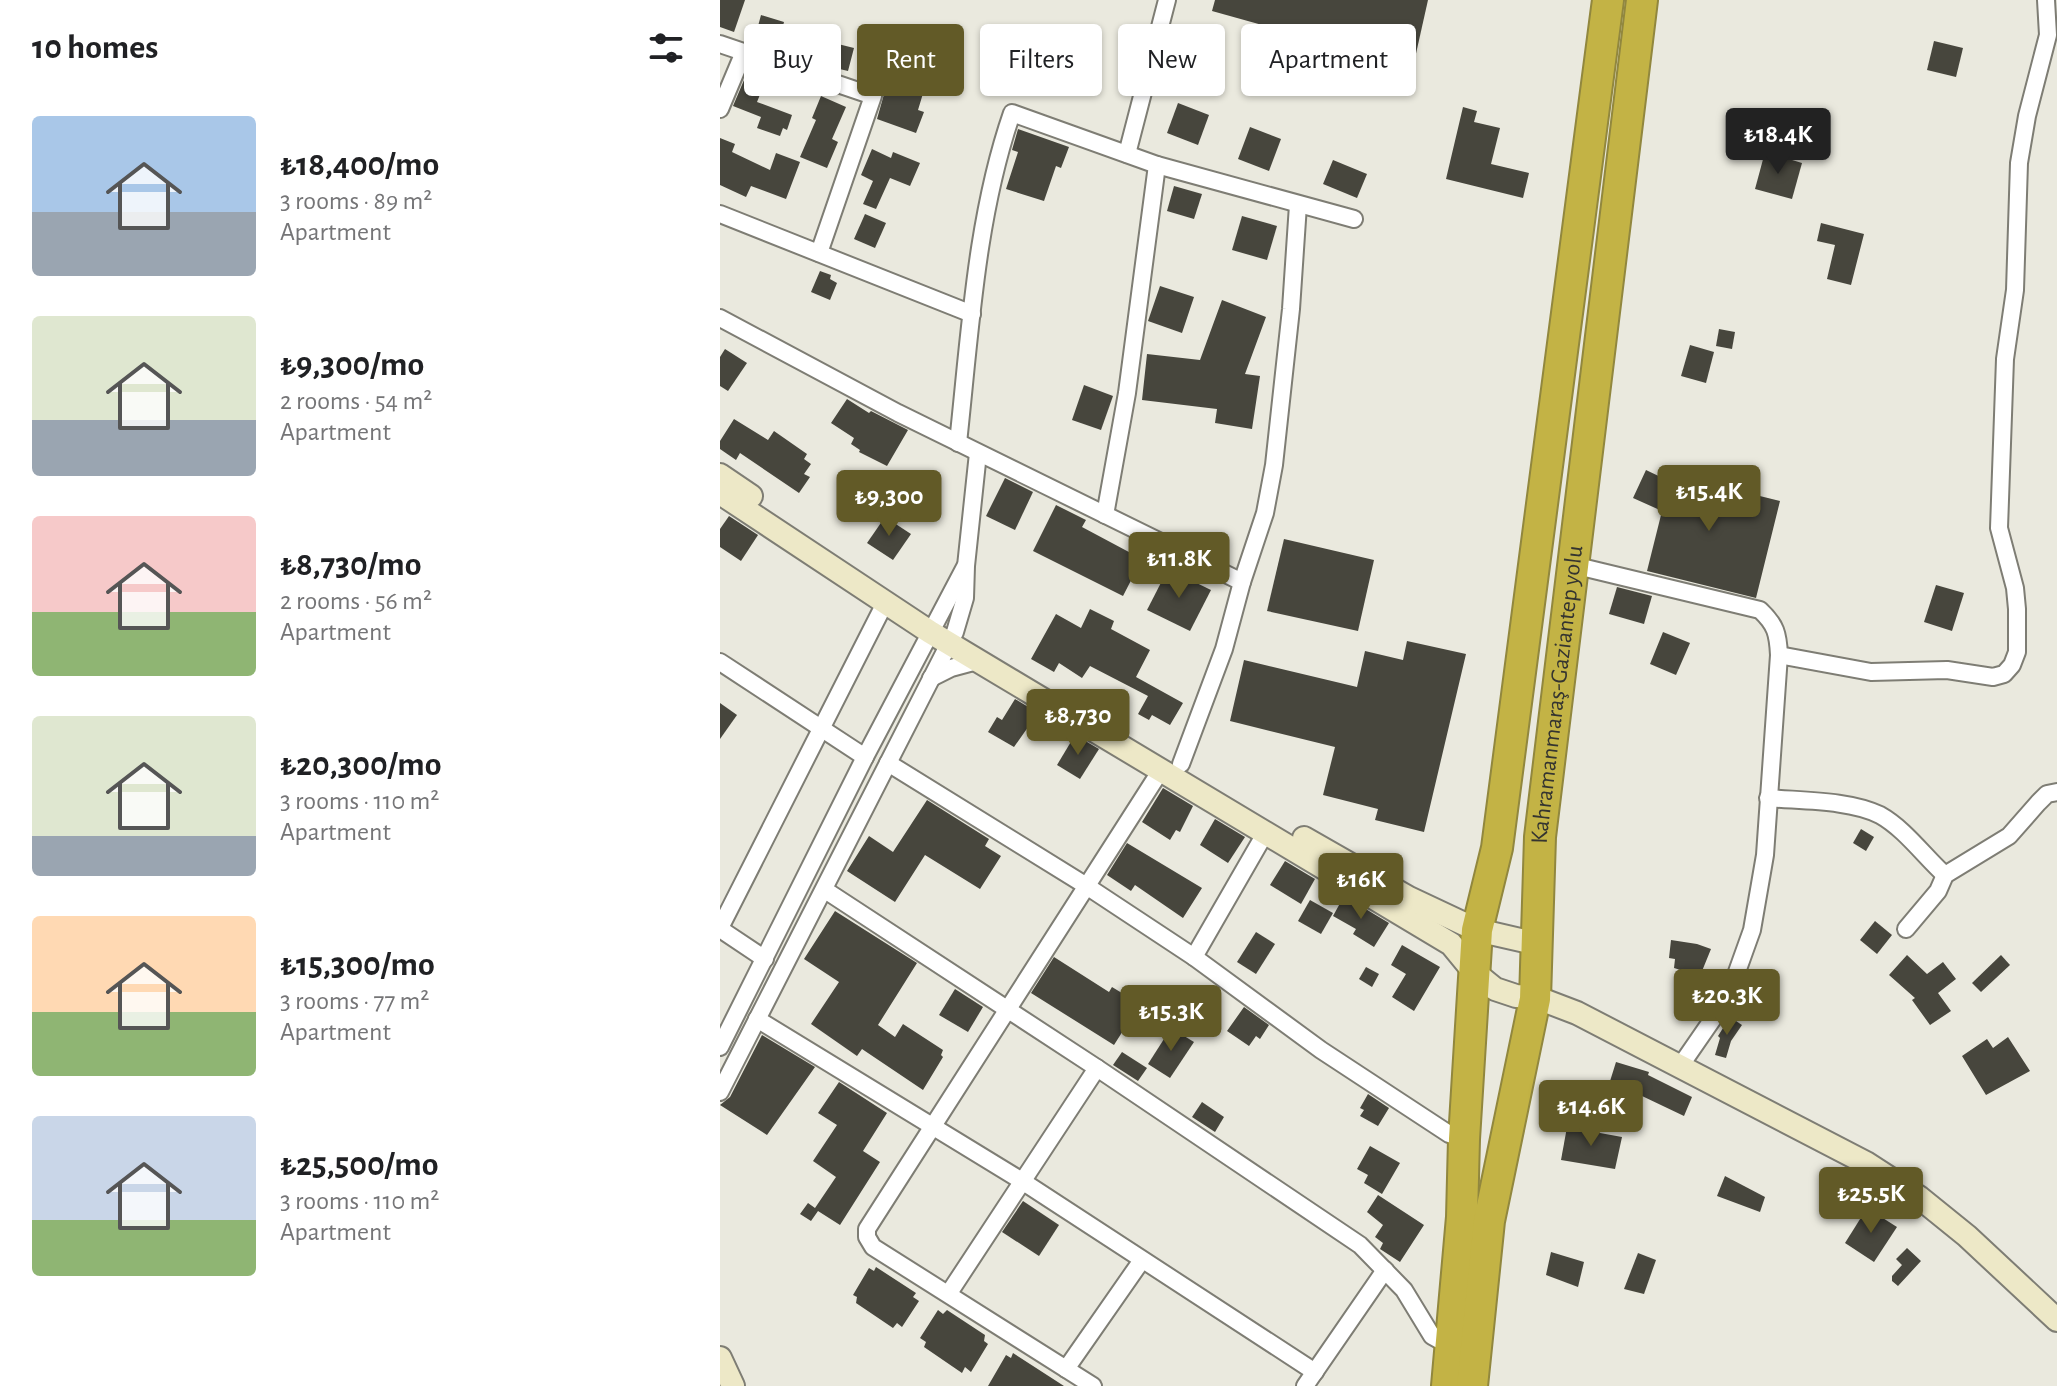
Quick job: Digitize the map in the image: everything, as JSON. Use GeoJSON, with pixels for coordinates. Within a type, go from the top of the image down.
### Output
{"type":"FeatureCollection","features":[{"type":"Feature","properties":{"kind":"highway","name":"Kahramanmaraş-Gaziantep yolu"},"geometry":{"type":"LineString","coordinates":[[1447,1386],[1462,1217],[1477,930],[1497,848],[1608,0]]}},
{"type":"Feature","properties":{"kind":"highway","name":"Kahramanmaraş-Gaziantep yolu"},"geometry":{"type":"LineString","coordinates":[[1472,1386],[1489,1221],[1535,997],[1540,837],[1642,0]]}},
{"type":"Feature","properties":{"kind":"street"},"geometry":{"type":"LineString","coordinates":[[1127,154],[1167,0]]}},
{"type":"Feature","properties":{"kind":"street"},"geometry":{"type":"LineString","coordinates":[[1779,655],[1871,672],[1947,670],[1993,677],[2004,674],[2012,665],[2017,652],[2017,609],[2015,588],[1999,528],[2005,359],[2015,290],[2019,163],[2027,116],[2048,35],[2046,0]]}},
{"type":"Feature","properties":{"kind":"street"},"geometry":{"type":"LineString","coordinates":[[720,44],[744,52],[720,109]]}},
{"type":"Feature","properties":{"kind":"street"},"geometry":{"type":"LineString","coordinates":[[819,253],[873,96],[841,85]]}},
{"type":"Feature","properties":{"kind":"street"},"geometry":{"type":"LineString","coordinates":[[958,443],[979,264],[1001,145],[1012,113],[1157,165],[1354,219]]}},
{"type":"Feature","properties":{"kind":"street"},"geometry":{"type":"LineString","coordinates":[[1105,515],[1127,393],[1157,165]]}},
{"type":"Feature","properties":{"kind":"street"},"geometry":{"type":"LineString","coordinates":[[1091,1385],[873,1247],[867,1237],[867,1229],[1085,885],[1171,767],[1224,649],[1265,513],[1274,465],[1291,309],[1298,205]]}},
{"type":"Feature","properties":{"kind":"street"},"geometry":{"type":"LineString","coordinates":[[720,214],[972,314]]}},
{"type":"Feature","properties":{"kind":"street"},"geometry":{"type":"LineString","coordinates":[[720,318],[958,443],[1242,582]]}},
{"type":"Feature","properties":{"kind":"street"},"geometry":{"type":"LineString","coordinates":[[720,1047],[865,757],[965,598],[978,453]]}},
{"type":"Feature","properties":{"kind":"street"},"geometry":{"type":"LineString","coordinates":[[720,475],[943,632],[977,661],[1171,767],[1266,832],[1301,844],[1477,930],[1538,944]]}},
{"type":"Feature","properties":{"kind":"street"},"geometry":{"type":"LineString","coordinates":[[720,493],[885,603],[943,632],[1301,844],[1451,944],[1484,983],[1504,993],[1535,997],[1577,1013],[1866,1163],[1920,1198],[1967,1236],[2057,1320]]}},
{"type":"Feature","properties":{"kind":"street"},"geometry":{"type":"LineString","coordinates":[[1573,565],[1760,610],[1778,631],[1779,655],[1760,894],[1737,975],[1711,1023],[1681,1065]]}},
{"type":"Feature","properties":{"kind":"street"},"geometry":{"type":"LineString","coordinates":[[765,959],[720,929],[885,603]]}},
{"type":"Feature","properties":{"kind":"street"},"geometry":{"type":"LineString","coordinates":[[720,1092],[931,678],[943,632]]}},
{"type":"Feature","properties":{"kind":"street"},"geometry":{"type":"LineString","coordinates":[[931,678],[951,668],[977,661]]}},
{"type":"Feature","properties":{"kind":"street"},"geometry":{"type":"LineString","coordinates":[[720,662],[865,757]]}},
{"type":"Feature","properties":{"kind":"street"},"geometry":{"type":"LineString","coordinates":[[888,763],[1085,885],[1194,957],[1321,1050],[1449,1134],[1464,1139]]}},
{"type":"Feature","properties":{"kind":"street"},"geometry":{"type":"LineString","coordinates":[[1906,929],[1938,891],[1945,875],[2009,836],[2047,794],[2057,792]]}},
{"type":"Feature","properties":{"kind":"street"},"geometry":{"type":"LineString","coordinates":[[1768,798],[1860,807],[1880,815],[1894,824],[1945,875]]}},
{"type":"Feature","properties":{"kind":"street"},"geometry":{"type":"LineString","coordinates":[[1194,957],[1266,832]]}},
{"type":"Feature","properties":{"kind":"street"},"geometry":{"type":"LineString","coordinates":[[825,890],[1360,1245],[1404,1290],[1432,1336],[1450,1346]]}},
{"type":"Feature","properties":{"kind":"street"},"geometry":{"type":"LineString","coordinates":[[757,1019],[1022,1181],[1142,1260],[1310,1379],[1385,1270]]}},
{"type":"Feature","properties":{"kind":"street"},"geometry":{"type":"LineString","coordinates":[[949,1293],[1097,1068]]}},
{"type":"Feature","properties":{"kind":"street"},"geometry":{"type":"LineString","coordinates":[[1066,1369],[1142,1260]]}},
{"type":"Feature","properties":{"kind":"street"},"geometry":{"type":"LineString","coordinates":[[720,1358],[733,1386]]}},
{"type":"Feature","properties":{"kind":"building"},"geometry":{"type":"Polygon","coordinates":[[[720,0],[745,0],[734,32],[720,27],[720,0]]]}},
{"type":"Feature","properties":{"kind":"building"},"geometry":{"type":"Polygon","coordinates":[[[1215,0],[1428,0],[1416,54],[1416,24],[1259,24],[1212,11],[1215,0]]]}},
{"type":"Feature","properties":{"kind":"building"},"geometry":{"type":"Polygon","coordinates":[[[761,15],[784,22],[784,24],[759,24],[761,15]]]}},
{"type":"Feature","properties":{"kind":"building"},"geometry":{"type":"Polygon","coordinates":[[[1934,41],[1963,48],[1956,77],[1927,70],[1934,41]]]}},
{"type":"Feature","properties":{"kind":"building"},"geometry":{"type":"Polygon","coordinates":[[[841,45],[854,48],[848,71],[841,69],[841,45]]]}},
{"type":"Feature","properties":{"kind":"building"},"geometry":{"type":"Polygon","coordinates":[[[744,80],[744,96],[759,96],[757,102],[792,115],[787,130],[783,128],[780,136],[757,128],[761,117],[733,106],[744,80]]]}},
{"type":"Feature","properties":{"kind":"building"},"geometry":{"type":"Polygon","coordinates":[[[821,96],[846,107],[832,139],[838,142],[827,168],[800,157],[816,120],[812,118],[821,96]]]}},
{"type":"Feature","properties":{"kind":"building"},"geometry":{"type":"Polygon","coordinates":[[[884,96],[922,96],[918,110],[924,112],[916,133],[877,119],[884,96]]]}},
{"type":"Feature","properties":{"kind":"building"},"geometry":{"type":"Polygon","coordinates":[[[1178,103],[1209,115],[1198,145],[1167,133],[1178,103]]]}},
{"type":"Feature","properties":{"kind":"building"},"geometry":{"type":"Polygon","coordinates":[[[1463,107],[1477,111],[1474,122],[1500,128],[1491,164],[1529,173],[1523,198],[1446,179],[1463,107]]]}},
{"type":"Feature","properties":{"kind":"building"},"geometry":{"type":"Polygon","coordinates":[[[1250,127],[1281,139],[1269,171],[1238,159],[1250,127]]]}},
{"type":"Feature","properties":{"kind":"building"},"geometry":{"type":"Polygon","coordinates":[[[1018,129],[1069,147],[1061,168],[1056,166],[1044,201],[1006,189],[1018,152],[1012,150],[1018,129]]]}},
{"type":"Feature","properties":{"kind":"building"},"geometry":{"type":"Polygon","coordinates":[[[720,138],[735,144],[732,152],[770,170],[776,153],[800,162],[786,199],[751,186],[746,197],[720,185],[720,138]]]}},
{"type":"Feature","properties":{"kind":"building"},"geometry":{"type":"Polygon","coordinates":[[[872,149],[891,158],[893,152],[920,163],[910,186],[890,178],[876,209],[863,204],[873,181],[861,175],[872,149]]]}},
{"type":"Feature","properties":{"kind":"building"},"geometry":{"type":"Polygon","coordinates":[[[1765,152],[1802,163],[1792,199],[1755,189],[1765,152]]]}},
{"type":"Feature","properties":{"kind":"building"},"geometry":{"type":"Polygon","coordinates":[[[1333,160],[1367,174],[1357,198],[1323,184],[1333,160]]]}},
{"type":"Feature","properties":{"kind":"building"},"geometry":{"type":"Polygon","coordinates":[[[1174,186],[1202,194],[1194,219],[1167,211],[1174,186]]]}},
{"type":"Feature","properties":{"kind":"building"},"geometry":{"type":"Polygon","coordinates":[[[865,214],[886,223],[875,248],[854,239],[865,214]]]}},
{"type":"Feature","properties":{"kind":"building"},"geometry":{"type":"Polygon","coordinates":[[[1242,216],[1277,226],[1267,260],[1232,250],[1242,216]]]}},
{"type":"Feature","properties":{"kind":"building"},"geometry":{"type":"Polygon","coordinates":[[[1821,223],[1864,234],[1851,285],[1827,279],[1835,245],[1817,241],[1821,223]]]}},
{"type":"Feature","properties":{"kind":"building"},"geometry":{"type":"Polygon","coordinates":[[[820,271],[831,275],[830,279],[837,283],[830,300],[811,292],[820,271]]]}},
{"type":"Feature","properties":{"kind":"building"},"geometry":{"type":"Polygon","coordinates":[[[1160,286],[1194,297],[1182,333],[1148,321],[1160,286]]]}},
{"type":"Feature","properties":{"kind":"building"},"geometry":{"type":"Polygon","coordinates":[[[1222,300],[1266,317],[1245,374],[1260,376],[1252,429],[1215,423],[1217,409],[1142,400],[1147,354],[1200,360],[1222,300]]]}},
{"type":"Feature","properties":{"kind":"building"},"geometry":{"type":"Polygon","coordinates":[[[1719,329],[1735,332],[1732,349],[1716,346],[1719,329]]]}},
{"type":"Feature","properties":{"kind":"building"},"geometry":{"type":"Polygon","coordinates":[[[1690,345],[1714,352],[1706,383],[1681,376],[1690,345]]]}},
{"type":"Feature","properties":{"kind":"building"},"geometry":{"type":"Polygon","coordinates":[[[725,349],[747,363],[728,391],[720,386],[720,357],[725,349]]]}},
{"type":"Feature","properties":{"kind":"building"},"geometry":{"type":"Polygon","coordinates":[[[1084,385],[1113,396],[1101,430],[1072,420],[1084,385]]]}},
{"type":"Feature","properties":{"kind":"building"},"geometry":{"type":"Polygon","coordinates":[[[847,399],[869,413],[871,411],[908,430],[887,466],[859,452],[851,444],[854,438],[831,423],[847,399]]]}},
{"type":"Feature","properties":{"kind":"building"},"geometry":{"type":"Polygon","coordinates":[[[734,419],[768,440],[774,431],[807,454],[804,459],[811,464],[804,474],[810,477],[799,493],[740,453],[736,460],[720,449],[720,441],[734,419]]]}},
{"type":"Feature","properties":{"kind":"building"},"geometry":{"type":"Polygon","coordinates":[[[1646,470],[1669,481],[1671,474],[1780,501],[1756,598],[1647,571],[1662,511],[1633,498],[1646,470]]]}},
{"type":"Feature","properties":{"kind":"building"},"geometry":{"type":"Polygon","coordinates":[[[1005,478],[1033,492],[1015,530],[986,516],[1005,478]]]}},
{"type":"Feature","properties":{"kind":"building"},"geometry":{"type":"Polygon","coordinates":[[[1056,505],[1086,520],[1082,527],[1142,559],[1123,596],[1033,551],[1056,505]]]}},
{"type":"Feature","properties":{"kind":"building"},"geometry":{"type":"Polygon","coordinates":[[[729,516],[758,535],[741,561],[720,547],[720,529],[729,516]]]}},
{"type":"Feature","properties":{"kind":"building"},"geometry":{"type":"Polygon","coordinates":[[[885,517],[911,534],[893,560],[867,543],[885,517]]]}},
{"type":"Feature","properties":{"kind":"building"},"geometry":{"type":"Polygon","coordinates":[[[1284,539],[1374,560],[1358,631],[1267,611],[1284,539]]]}},
{"type":"Feature","properties":{"kind":"building"},"geometry":{"type":"Polygon","coordinates":[[[1168,569],[1211,590],[1190,631],[1147,610],[1168,569]]]}},
{"type":"Feature","properties":{"kind":"building"},"geometry":{"type":"Polygon","coordinates":[[[1936,585],[1964,593],[1952,631],[1924,622],[1936,585]]]}},
{"type":"Feature","properties":{"kind":"building"},"geometry":{"type":"Polygon","coordinates":[[[1617,587],[1652,596],[1644,624],[1609,614],[1617,587]]]}},
{"type":"Feature","properties":{"kind":"building"},"geometry":{"type":"Polygon","coordinates":[[[1090,609],[1114,621],[1111,629],[1150,650],[1136,677],[1183,703],[1170,725],[1152,715],[1149,720],[1138,714],[1148,696],[1090,666],[1082,678],[1059,663],[1054,672],[1031,659],[1056,614],[1081,628],[1090,609]]]}},
{"type":"Feature","properties":{"kind":"building"},"geometry":{"type":"Polygon","coordinates":[[[1663,632],[1690,643],[1676,675],[1650,664],[1663,632]]]}},
{"type":"Feature","properties":{"kind":"building"},"geometry":{"type":"Polygon","coordinates":[[[1407,641],[1466,654],[1424,832],[1375,820],[1378,809],[1323,795],[1335,747],[1230,721],[1244,660],[1357,687],[1365,651],[1403,660],[1407,641]]]}},
{"type":"Feature","properties":{"kind":"building"},"geometry":{"type":"Polygon","coordinates":[[[1015,699],[1038,713],[1014,747],[988,732],[997,717],[1002,720],[1015,699]]]}},
{"type":"Feature","properties":{"kind":"building"},"geometry":{"type":"Polygon","coordinates":[[[720,703],[737,715],[720,739],[720,703]]]}},
{"type":"Feature","properties":{"kind":"building"},"geometry":{"type":"Polygon","coordinates":[[[1075,735],[1099,749],[1080,779],[1057,765],[1075,735]]]}},
{"type":"Feature","properties":{"kind":"building"},"geometry":{"type":"Polygon","coordinates":[[[1163,788],[1193,806],[1180,832],[1176,830],[1170,840],[1142,822],[1163,788]]]}},
{"type":"Feature","properties":{"kind":"building"},"geometry":{"type":"Polygon","coordinates":[[[927,800],[989,839],[985,846],[1001,856],[980,889],[925,855],[895,902],[847,871],[869,836],[893,852],[927,800]]]}},
{"type":"Feature","properties":{"kind":"building"},"geometry":{"type":"Polygon","coordinates":[[[1215,819],[1245,837],[1228,863],[1200,845],[1215,819]]]}},
{"type":"Feature","properties":{"kind":"building"},"geometry":{"type":"Polygon","coordinates":[[[1861,829],[1874,837],[1866,851],[1853,843],[1861,829]]]}},
{"type":"Feature","properties":{"kind":"building"},"geometry":{"type":"Polygon","coordinates":[[[1127,843],[1202,888],[1183,918],[1135,885],[1131,891],[1107,875],[1127,843]]]}},
{"type":"Feature","properties":{"kind":"building"},"geometry":{"type":"Polygon","coordinates":[[[1285,861],[1315,879],[1301,904],[1270,885],[1285,861]]]}},
{"type":"Feature","properties":{"kind":"building"},"geometry":{"type":"Polygon","coordinates":[[[1344,896],[1389,923],[1374,947],[1353,934],[1356,929],[1333,916],[1344,896]]]}},
{"type":"Feature","properties":{"kind":"building"},"geometry":{"type":"Polygon","coordinates":[[[1310,900],[1333,913],[1321,934],[1298,921],[1310,900]]]}},
{"type":"Feature","properties":{"kind":"building"},"geometry":{"type":"Polygon","coordinates":[[[835,911],[917,963],[878,1025],[895,1037],[903,1024],[943,1050],[943,1057],[923,1090],[862,1049],[857,1056],[811,1024],[839,982],[804,959],[835,911]]]}},
{"type":"Feature","properties":{"kind":"building"},"geometry":{"type":"Polygon","coordinates":[[[1875,921],[1892,935],[1877,954],[1860,940],[1875,921]]]}},
{"type":"Feature","properties":{"kind":"building"},"geometry":{"type":"Polygon","coordinates":[[[1256,932],[1275,944],[1256,974],[1237,962],[1256,932]]]}},
{"type":"Feature","properties":{"kind":"building"},"geometry":{"type":"Polygon","coordinates":[[[1671,940],[1711,949],[1700,976],[1674,968],[1675,959],[1669,958],[1671,940]]]}},
{"type":"Feature","properties":{"kind":"building"},"geometry":{"type":"Polygon","coordinates":[[[1402,945],[1440,967],[1414,1011],[1392,997],[1406,974],[1391,965],[1402,945]]]}},
{"type":"Feature","properties":{"kind":"building"},"geometry":{"type":"Polygon","coordinates":[[[1907,955],[1927,974],[1943,962],[1956,979],[1938,993],[1951,1011],[1930,1025],[1912,1000],[1915,998],[1889,975],[1907,955]]]}},
{"type":"Feature","properties":{"kind":"building"},"geometry":{"type":"Polygon","coordinates":[[[2001,955],[2010,965],[1981,992],[1972,983],[2001,955]]]}},
{"type":"Feature","properties":{"kind":"building"},"geometry":{"type":"Polygon","coordinates":[[[1054,957],[1109,992],[1112,987],[1140,1004],[1114,1045],[1031,993],[1054,957]]]}},
{"type":"Feature","properties":{"kind":"building"},"geometry":{"type":"Polygon","coordinates":[[[1366,967],[1379,974],[1372,987],[1359,979],[1366,967]]]}},
{"type":"Feature","properties":{"kind":"building"},"geometry":{"type":"Polygon","coordinates":[[[955,989],[983,1007],[968,1032],[939,1015],[955,989]]]}},
{"type":"Feature","properties":{"kind":"building"},"geometry":{"type":"Polygon","coordinates":[[[1244,1007],[1269,1025],[1260,1039],[1256,1036],[1249,1046],[1227,1031],[1244,1007]]]}},
{"type":"Feature","properties":{"kind":"building"},"geometry":{"type":"Polygon","coordinates":[[[1730,1017],[1742,1025],[1731,1041],[1726,1058],[1715,1055],[1718,1036],[1730,1017]]]}},
{"type":"Feature","properties":{"kind":"building"},"geometry":{"type":"Polygon","coordinates":[[[1171,1028],[1194,1042],[1170,1078],[1148,1064],[1171,1028]]]}},
{"type":"Feature","properties":{"kind":"building"},"geometry":{"type":"Polygon","coordinates":[[[762,1035],[815,1067],[767,1135],[720,1105],[730,1097],[762,1035]]]}},
{"type":"Feature","properties":{"kind":"building"},"geometry":{"type":"Polygon","coordinates":[[[2008,1037],[2030,1071],[1986,1095],[1962,1056],[1987,1039],[1993,1048],[2008,1037]]]}},
{"type":"Feature","properties":{"kind":"building"},"geometry":{"type":"Polygon","coordinates":[[[1122,1052],[1147,1068],[1138,1081],[1113,1065],[1122,1052]]]}},
{"type":"Feature","properties":{"kind":"building"},"geometry":{"type":"Polygon","coordinates":[[[1616,1062],[1649,1072],[1648,1075],[1692,1097],[1684,1116],[1642,1096],[1639,1105],[1606,1094],[1616,1062]]]}},
{"type":"Feature","properties":{"kind":"building"},"geometry":{"type":"Polygon","coordinates":[[[839,1082],[887,1113],[863,1151],[880,1162],[840,1225],[818,1211],[811,1221],[800,1214],[808,1203],[815,1208],[836,1177],[813,1161],[837,1125],[818,1113],[839,1082]]]}},
{"type":"Feature","properties":{"kind":"building"},"geometry":{"type":"Polygon","coordinates":[[[1368,1094],[1389,1108],[1378,1126],[1360,1116],[1364,1110],[1360,1108],[1368,1094]]]}},
{"type":"Feature","properties":{"kind":"building"},"geometry":{"type":"Polygon","coordinates":[[[1202,1102],[1224,1117],[1215,1132],[1192,1117],[1202,1102]]]}},
{"type":"Feature","properties":{"kind":"building"},"geometry":{"type":"Polygon","coordinates":[[[1567,1127],[1622,1137],[1615,1169],[1561,1160],[1567,1127]]]}},
{"type":"Feature","properties":{"kind":"building"},"geometry":{"type":"Polygon","coordinates":[[[1370,1146],[1400,1163],[1382,1194],[1364,1183],[1368,1175],[1357,1169],[1370,1146]]]}},
{"type":"Feature","properties":{"kind":"building"},"geometry":{"type":"Polygon","coordinates":[[[1725,1176],[1765,1197],[1760,1212],[1717,1196],[1725,1176]]]}},
{"type":"Feature","properties":{"kind":"building"},"geometry":{"type":"Polygon","coordinates":[[[1378,1195],[1424,1225],[1400,1262],[1380,1249],[1383,1243],[1375,1237],[1383,1225],[1367,1212],[1378,1195]]]}},
{"type":"Feature","properties":{"kind":"building"},"geometry":{"type":"Polygon","coordinates":[[[1023,1201],[1059,1225],[1039,1256],[1002,1232],[1023,1201]]]}},
{"type":"Feature","properties":{"kind":"building"},"geometry":{"type":"Polygon","coordinates":[[[1867,1208],[1897,1227],[1874,1262],[1845,1243],[1867,1208]]]}},
{"type":"Feature","properties":{"kind":"building"},"geometry":{"type":"Polygon","coordinates":[[[1907,1248],[1921,1261],[1898,1286],[1892,1281],[1892,1276],[1902,1265],[1896,1259],[1907,1248]]]}},
{"type":"Feature","properties":{"kind":"building"},"geometry":{"type":"Polygon","coordinates":[[[1551,1252],[1584,1262],[1578,1287],[1546,1275],[1551,1252]]]}},
{"type":"Feature","properties":{"kind":"building"},"geometry":{"type":"Polygon","coordinates":[[[1638,1253],[1656,1260],[1644,1294],[1624,1289],[1638,1253]]]}},
{"type":"Feature","properties":{"kind":"building"},"geometry":{"type":"Polygon","coordinates":[[[876,1267],[916,1293],[913,1297],[919,1301],[902,1327],[897,1323],[893,1328],[856,1303],[857,1297],[853,1295],[869,1268],[874,1271],[876,1267]]]}},
{"type":"Feature","properties":{"kind":"building"},"geometry":{"type":"Polygon","coordinates":[[[938,1310],[943,1314],[947,1310],[985,1335],[984,1341],[988,1344],[971,1372],[965,1367],[962,1373],[924,1347],[926,1342],[920,1338],[938,1310]]]}},
{"type":"Feature","properties":{"kind":"building"},"geometry":{"type":"Polygon","coordinates":[[[1013,1353],[1064,1386],[988,1386],[1006,1355],[1011,1358],[1013,1353]]]}}]}
